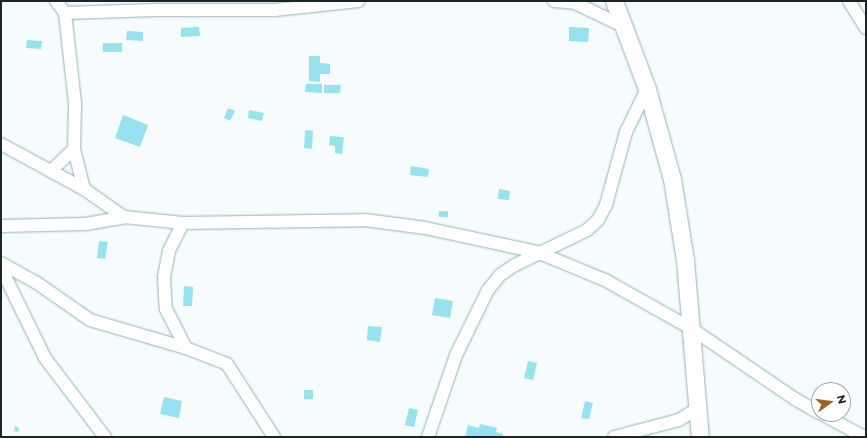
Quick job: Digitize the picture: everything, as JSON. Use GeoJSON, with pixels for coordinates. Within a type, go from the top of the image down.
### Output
{"type":"FeatureCollection","features":[{"type":"Feature","properties":{"kind":"street"},"geometry":{"type":"LineString","coordinates":[[56,1],[65,13],[75,103],[74,150],[84,189]]}},
{"type":"Feature","properties":{"kind":"street"},"geometry":{"type":"LineString","coordinates":[[65,13],[252,6],[298,9],[359,1]]}},
{"type":"Feature","properties":{"kind":"street"},"geometry":{"type":"LineString","coordinates":[[554,1],[574,2],[626,27]]}},
{"type":"Feature","properties":{"kind":"street"},"geometry":{"type":"LineString","coordinates":[[614,1],[626,27],[647,89],[672,179],[685,260],[700,437]]}},
{"type":"Feature","properties":{"kind":"street"},"geometry":{"type":"LineString","coordinates":[[850,1],[866,28]]}},
{"type":"Feature","properties":{"kind":"street"},"geometry":{"type":"LineString","coordinates":[[428,437],[456,355],[488,290],[500,275],[537,252],[587,230],[598,220],[606,205],[626,132],[647,89]]}},
{"type":"Feature","properties":{"kind":"street"},"geometry":{"type":"LineString","coordinates":[[1,144],[84,189],[124,217]]}},
{"type":"Feature","properties":{"kind":"street"},"geometry":{"type":"LineString","coordinates":[[51,170],[74,150]]}},
{"type":"Feature","properties":{"kind":"street"},"geometry":{"type":"LineString","coordinates":[[1,226],[86,224],[124,217],[183,222],[364,220],[425,228],[537,252],[605,280],[692,329],[795,400],[811,408]]}},
{"type":"Feature","properties":{"kind":"street"},"geometry":{"type":"LineString","coordinates":[[183,222],[169,251],[164,276],[166,308],[186,348]]}},
{"type":"Feature","properties":{"kind":"street"},"geometry":{"type":"LineString","coordinates":[[1,263],[37,283],[90,320],[186,348],[227,364],[274,437]]}},
{"type":"Feature","properties":{"kind":"street"},"geometry":{"type":"LineString","coordinates":[[1,268],[45,358],[105,437]]}},
{"type":"Feature","properties":{"kind":"street"},"geometry":{"type":"LineString","coordinates":[[614,437],[679,420],[698,408]]}},
{"type":"Feature","properties":{"kind":"street"},"geometry":{"type":"LineString","coordinates":[[836,422],[864,437]]}},
{"type":"Feature","properties":{"kind":"building"},"geometry":{"type":"Polygon","coordinates":[[[199,27],[200,36],[181,37],[181,28],[199,27]]]}},
{"type":"Feature","properties":{"kind":"building"},"geometry":{"type":"Polygon","coordinates":[[[569,27],[589,28],[588,42],[569,41],[569,27]]]}},
{"type":"Feature","properties":{"kind":"building"},"geometry":{"type":"Polygon","coordinates":[[[127,31],[143,32],[143,41],[126,40],[127,31]]]}},
{"type":"Feature","properties":{"kind":"building"},"geometry":{"type":"Polygon","coordinates":[[[27,40],[42,41],[41,49],[26,48],[27,40]]]}},
{"type":"Feature","properties":{"kind":"building"},"geometry":{"type":"Polygon","coordinates":[[[103,43],[122,43],[122,52],[103,52],[103,43]]]}},
{"type":"Feature","properties":{"kind":"building"},"geometry":{"type":"Polygon","coordinates":[[[309,56],[320,56],[320,63],[330,64],[330,74],[320,74],[320,82],[309,81],[309,56]]]}},
{"type":"Feature","properties":{"kind":"building"},"geometry":{"type":"Polygon","coordinates":[[[306,84],[322,84],[322,93],[305,92],[306,84]]]}},
{"type":"Feature","properties":{"kind":"building"},"geometry":{"type":"Polygon","coordinates":[[[324,85],[341,85],[340,93],[324,93],[324,85]]]}},
{"type":"Feature","properties":{"kind":"building"},"geometry":{"type":"Polygon","coordinates":[[[228,108],[235,111],[230,121],[224,118],[228,108]]]}},
{"type":"Feature","properties":{"kind":"building"},"geometry":{"type":"Polygon","coordinates":[[[249,110],[264,113],[262,121],[248,118],[249,110]]]}},
{"type":"Feature","properties":{"kind":"building"},"geometry":{"type":"Polygon","coordinates":[[[123,115],[148,125],[140,147],[115,138],[123,115]]]}},
{"type":"Feature","properties":{"kind":"building"},"geometry":{"type":"Polygon","coordinates":[[[305,130],[313,131],[312,149],[304,148],[305,130]]]}},
{"type":"Feature","properties":{"kind":"building"},"geometry":{"type":"Polygon","coordinates":[[[330,136],[344,137],[342,154],[335,153],[335,146],[329,145],[330,136]]]}},
{"type":"Feature","properties":{"kind":"building"},"geometry":{"type":"Polygon","coordinates":[[[411,166],[429,169],[428,177],[410,175],[411,166]]]}},
{"type":"Feature","properties":{"kind":"building"},"geometry":{"type":"Polygon","coordinates":[[[499,189],[510,191],[509,200],[498,199],[499,189]]]}},
{"type":"Feature","properties":{"kind":"building"},"geometry":{"type":"Polygon","coordinates":[[[439,211],[448,211],[448,217],[439,217],[439,211]]]}},
{"type":"Feature","properties":{"kind":"building"},"geometry":{"type":"Polygon","coordinates":[[[99,241],[108,242],[105,259],[97,258],[99,241]]]}},
{"type":"Feature","properties":{"kind":"building"},"geometry":{"type":"Polygon","coordinates":[[[184,286],[193,287],[192,306],[183,306],[184,286]]]}},
{"type":"Feature","properties":{"kind":"building"},"geometry":{"type":"Polygon","coordinates":[[[435,298],[453,301],[450,318],[432,315],[435,298]]]}},
{"type":"Feature","properties":{"kind":"building"},"geometry":{"type":"Polygon","coordinates":[[[368,326],[382,327],[380,342],[367,340],[368,326]]]}},
{"type":"Feature","properties":{"kind":"building"},"geometry":{"type":"Polygon","coordinates":[[[528,361],[537,363],[533,380],[524,378],[528,361]]]}},
{"type":"Feature","properties":{"kind":"building"},"geometry":{"type":"Polygon","coordinates":[[[304,390],[313,390],[313,399],[304,399],[304,390]]]}},
{"type":"Feature","properties":{"kind":"building"},"geometry":{"type":"Polygon","coordinates":[[[164,397],[182,401],[179,418],[160,414],[164,397]]]}},
{"type":"Feature","properties":{"kind":"building"},"geometry":{"type":"Polygon","coordinates":[[[585,401],[593,403],[589,419],[581,418],[585,401]]]}},
{"type":"Feature","properties":{"kind":"building"},"geometry":{"type":"Polygon","coordinates":[[[409,408],[418,410],[414,427],[405,425],[409,408]]]}},
{"type":"Feature","properties":{"kind":"building"},"geometry":{"type":"Polygon","coordinates":[[[480,424],[497,428],[496,432],[503,434],[503,437],[465,437],[468,425],[479,428],[480,424]]]}},
{"type":"Feature","properties":{"kind":"building"},"geometry":{"type":"Polygon","coordinates":[[[15,426],[19,428],[18,432],[14,431],[15,426]]]}}]}
